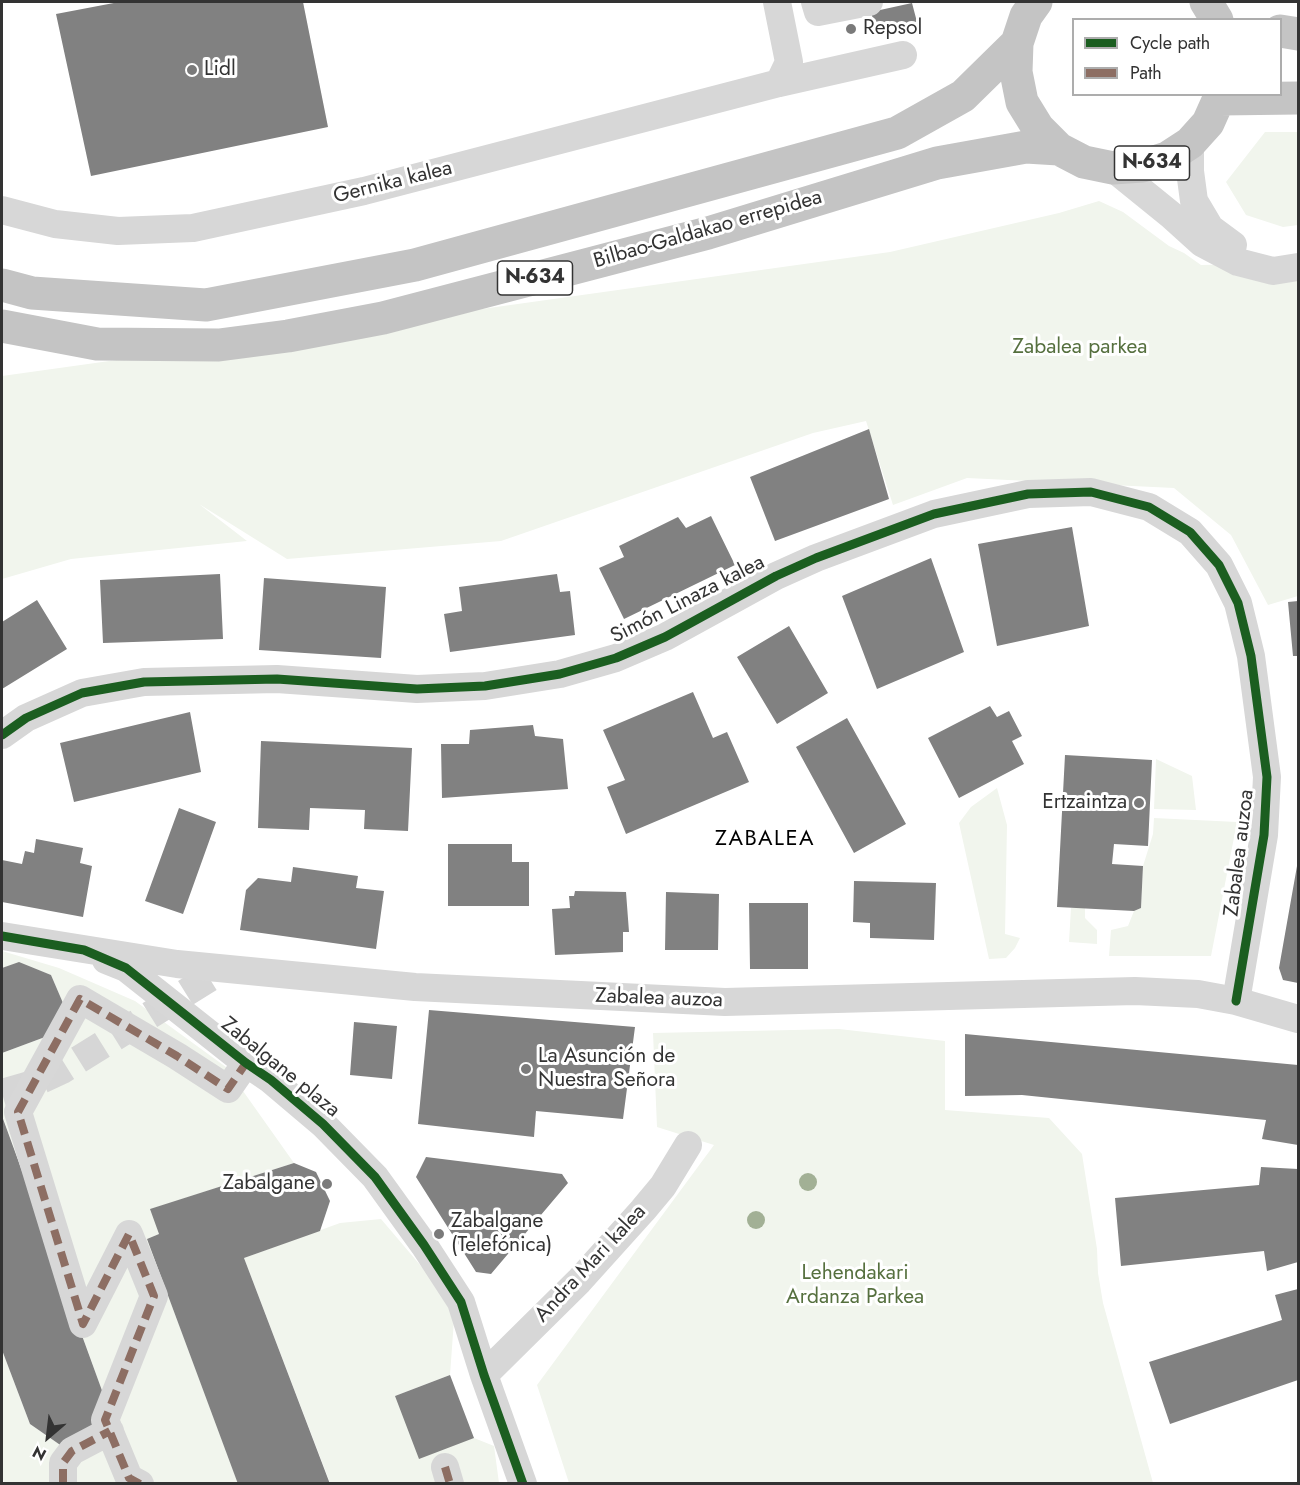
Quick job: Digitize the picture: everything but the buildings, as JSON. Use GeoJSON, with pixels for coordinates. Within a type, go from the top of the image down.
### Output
{"type":"FeatureCollection","features":[{"type":"Feature","properties":{"kind":"highway","name":"Bilbao-Galdakao errepidea"},"geometry":{"type":"LineString","coordinates":[[1036,2],[1026,16],[1017,43],[1016,72],[1022,102],[1038,128],[1059,149],[1084,162],[1113,168],[1142,166],[1167,158],[1190,143],[1208,123],[1221,97],[1299,98]]}},
{"type":"Feature","properties":{"kind":"highway"},"geometry":{"type":"LineString","coordinates":[[1282,31],[1299,34]]}},
{"type":"Feature","properties":{"kind":"highway","name":"Bilbao-Galdakao errepidea"},"geometry":{"type":"LineString","coordinates":[[2,285],[32,293],[206,305],[416,265],[897,133],[963,96],[1017,43]]}},
{"type":"Feature","properties":{"kind":"highway","name":"Bilbao-Galdakao errepidea"},"geometry":{"type":"LineString","coordinates":[[2,326],[97,344],[219,345],[288,336],[383,318],[686,239],[937,163],[1026,147],[1059,149]]}},
{"type":"Feature","properties":{"kind":"street"},"geometry":{"type":"LineString","coordinates":[[777,2],[789,62],[780,83]]}},
{"type":"Feature","properties":{"kind":"street"},"geometry":{"type":"LineString","coordinates":[[815,2],[818,12],[870,2]]}},
{"type":"Feature","properties":{"kind":"street","name":"Gernika kalea"},"geometry":{"type":"LineString","coordinates":[[2,210],[55,224],[118,231],[193,228],[364,191],[780,83],[903,55]]}},
{"type":"Feature","properties":{"kind":"street"},"geometry":{"type":"LineString","coordinates":[[1190,143],[1190,171],[1194,201],[1210,228],[1286,269]]}},
{"type":"Feature","properties":{"kind":"street"},"geometry":{"type":"LineString","coordinates":[[1113,168],[1202,243],[1238,262],[1286,269]]}},
{"type":"Feature","properties":{"kind":"street","name":"Simón Linaza kalea"},"geometry":{"type":"LineString","coordinates":[[2,735],[26,718],[82,693],[144,682],[277,679],[417,689],[485,686],[560,674],[616,658],[665,637],[776,576],[816,558],[934,514],[1028,494],[1091,492],[1149,507],[1190,532],[1219,565],[1238,603]]}},
{"type":"Feature","properties":{"kind":"street","name":"Zabalea auzoa"},"geometry":{"type":"LineString","coordinates":[[1236,1001],[1264,835],[1267,777],[1251,656],[1238,603]]}},
{"type":"Feature","properties":{"kind":"street"},"geometry":{"type":"LineString","coordinates":[[2,936],[84,950]]}},
{"type":"Feature","properties":{"kind":"street","name":"Zabalea auzoa"},"geometry":{"type":"LineString","coordinates":[[84,950],[177,964],[404,986],[645,999],[725,1002],[1135,992],[1198,994],[1236,1001],[1299,1018]]}},
{"type":"Feature","properties":{"kind":"street","name":"Zabalgane plaza"},"geometry":{"type":"LineString","coordinates":[[84,950],[126,968],[246,1063],[272,1080],[323,1124],[375,1177],[424,1245],[461,1302],[523,1484]]}},
{"type":"Feature","properties":{"kind":"street","name":"Zabalgane plaza"},"geometry":{"type":"LineString","coordinates":[[137,1483],[129,1478],[105,1419],[154,1296],[129,1234],[82,1324],[18,1112],[81,999],[228,1089],[246,1063]]}},
{"type":"Feature","properties":{"kind":"street","name":"Andra Mari kalea"},"geometry":{"type":"LineString","coordinates":[[484,1375],[579,1281],[635,1219],[663,1186],[688,1145]]}},
{"type":"Feature","properties":{"kind":"street"},"geometry":{"type":"LineString","coordinates":[[63,1484],[63,1463],[72,1451],[110,1431]]}},
{"type":"Feature","properties":{"kind":"green space"},"geometry":{"type":"Polygon","coordinates":[[[1265,132],[1298,132],[1298,225],[1283,227],[1246,215],[1226,182],[1265,132]]]}},
{"type":"Feature","properties":{"kind":"green space","name":"Zabalea parkea"},"geometry":{"type":"Polygon","coordinates":[[[1099,201],[1123,212],[1169,246],[1201,265],[1298,263],[1298,596],[1268,605],[1231,535],[1174,488],[967,478],[893,505],[866,421],[813,433],[501,541],[287,559],[199,504],[247,541],[71,559],[2,579],[2,376],[890,252],[1059,213],[1099,201]]]}},
{"type":"Feature","properties":{"kind":"green space"},"geometry":{"type":"Polygon","coordinates":[[[1156,759],[1192,776],[1196,810],[1154,809],[1156,759]]]}},
{"type":"Feature","properties":{"kind":"green space"},"geometry":{"type":"Polygon","coordinates":[[[997,788],[1007,825],[1005,934],[1020,938],[1006,958],[989,959],[959,823],[971,807],[997,788]]]}},
{"type":"Feature","properties":{"kind":"green space"},"geometry":{"type":"Polygon","coordinates":[[[1154,818],[1237,822],[1211,956],[1109,956],[1111,930],[1128,926],[1134,911],[1141,908],[1143,866],[1153,834],[1154,818]]]}},
{"type":"Feature","properties":{"kind":"green space"},"geometry":{"type":"Polygon","coordinates":[[[1071,908],[1085,908],[1085,918],[1097,930],[1097,944],[1069,942],[1071,908]]]}},
{"type":"Feature","properties":{"kind":"green space"},"geometry":{"type":"Polygon","coordinates":[[[2,951],[59,968],[135,1001],[226,1067],[294,1163],[151,1209],[159,1234],[147,1239],[238,1483],[4,1483],[2,1475],[2,1350],[30,1424],[66,1449],[104,1396],[2,1115],[2,1053],[45,1037],[63,1003],[51,975],[19,963],[2,968],[2,951]]]}},
{"type":"Feature","properties":{"kind":"green space","name":"Lehendakari Ardanza Parkea"},"geometry":{"type":"Polygon","coordinates":[[[839,1029],[945,1041],[945,1110],[1049,1118],[1082,1154],[1103,1303],[1153,1483],[569,1483],[537,1385],[714,1145],[657,1127],[653,1033],[839,1029]]]}},
{"type":"Feature","properties":{"kind":"green space"},"geometry":{"type":"Polygon","coordinates":[[[381,1219],[455,1306],[450,1375],[395,1396],[474,1438],[494,1446],[499,1483],[330,1483],[244,1258],[340,1223],[381,1219]]]}},
{"type":"Feature","properties":{"kind":"tunnel"},"geometry":{"type":"LineString","coordinates":[[2,1093],[30,1085],[62,1070],[219,972]]}},
{"type":"Feature","properties":{"kind":"marked path"},"geometry":{"type":"LineString","coordinates":[[140,1484],[129,1478],[105,1420],[154,1296],[129,1234],[83,1324],[18,1112],[80,999],[228,1089],[246,1063]]}},
{"type":"Feature","properties":{"kind":"marked path"},"geometry":{"type":"LineString","coordinates":[[63,1484],[63,1463],[72,1451],[110,1431]]}},
{"type":"Feature","properties":{"kind":"marked path"},"geometry":{"type":"LineString","coordinates":[[445,1467],[450,1484]]}},
{"type":"Feature","properties":{"kind":"cycle path"},"geometry":{"type":"LineString","coordinates":[[2,735],[26,718],[82,693],[144,682],[277,679],[417,689],[485,686],[560,674],[616,658],[665,637],[776,576],[816,558],[934,514],[1028,494],[1091,492],[1149,507],[1190,532],[1219,565],[1238,603],[1251,656],[1267,777],[1264,835],[1236,1001]]}},
{"type":"Feature","properties":{"kind":"cycle path"},"geometry":{"type":"LineString","coordinates":[[2,936],[84,950],[126,968],[246,1063],[271,1080],[323,1124],[375,1177],[424,1245],[461,1302],[523,1484]]}},
{"type":"Feature","properties":{"kind":"place","name":"Repsol"},"geometry":{"type":"Point","coordinates":[851,29]}},
{"type":"Feature","properties":{"kind":"place","name":"Lidl"},"geometry":{"type":"Point","coordinates":[192,70]}},
{"type":"Feature","properties":{"kind":"place","name":"Ertzaintza"},"geometry":{"type":"Point","coordinates":[1139,803]}},
{"type":"Feature","properties":{"kind":"place","name":"La Asunción de Nuestra Señora"},"geometry":{"type":"Point","coordinates":[526,1069]}},
{"type":"Feature","properties":{"kind":"place","name":"Zabalgane"},"geometry":{"type":"Point","coordinates":[327,1184]}},
{"type":"Feature","properties":{"kind":"place","name":"Zabalgane (Telefónica)"},"geometry":{"type":"Point","coordinates":[439,1234]}},
{"type":"Feature","properties":{"kind":"district","name":"ZABALEA"},"geometry":{"type":"Point","coordinates":[765,840]}}]}
